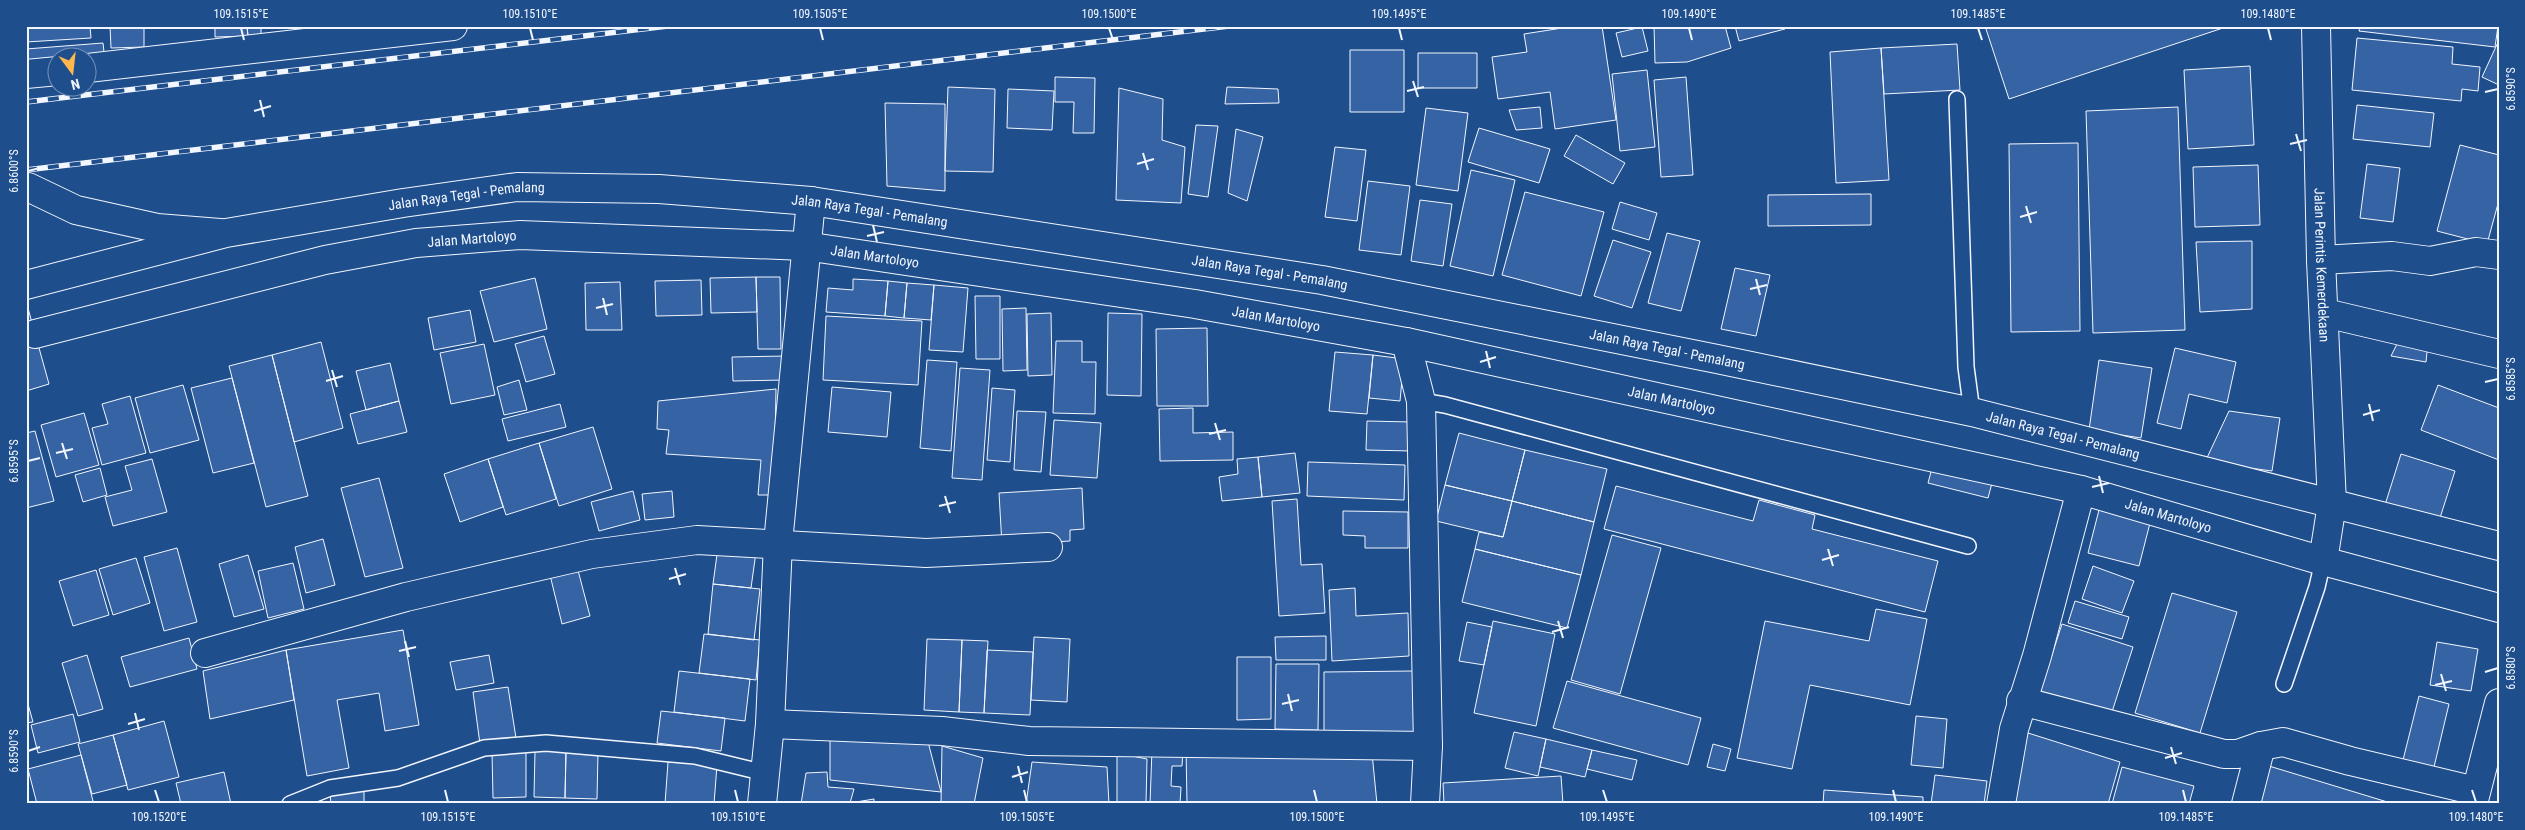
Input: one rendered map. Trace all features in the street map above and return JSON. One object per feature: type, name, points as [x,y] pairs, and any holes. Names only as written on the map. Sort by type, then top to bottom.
[{"type":"main road","points":[[98,67],[453,26]]},
{"type":"main road","name":"Jalan Perintis Kemerdekaan","points":[[2316,26],[2321,260],[2325,312],[2332,504],[2323,561]]},
{"type":"main road","points":[[26,74],[48,72]]},
{"type":"main road","points":[[28,187],[76,210],[157,228],[226,233]]},
{"type":"main road","name":"Jalan Raya Tegal - Pemalang","points":[[26,285],[226,233],[517,187],[659,189],[811,201],[1322,280],[1972,412],[2499,546]]},
{"type":"main road","points":[[762,804],[770,724],[778,543],[805,246],[811,201]]},
{"type":"main road","points":[[318,217],[326,260]]},
{"type":"main road","name":"Jalan Martoloyo","points":[[35,334],[326,260],[416,243],[520,235],[805,246],[1195,304],[1406,342],[2081,490],[2323,561],[2499,608]]},
{"type":"main road","points":[[2321,260],[2392,256],[2430,261],[2476,252],[2499,255]]},
{"type":"main road","points":[[2325,312],[2499,354]]},
{"type":"main road","points":[[1406,342],[1421,400],[1428,746],[1425,804]]},
{"type":"main road","points":[[2001,804],[2014,729],[2037,656],[2081,490]]},
{"type":"main road","points":[[206,653],[406,597],[592,554],[696,540],[778,543],[926,553],[1048,547]]},
{"type":"main road","points":[[2022,701],[2224,754],[2238,754],[2261,746],[2283,742],[2474,798],[2499,703]]},
{"type":"main road","points":[[770,724],[942,731],[1029,741],[1428,746]]},
{"type":"main road","points":[[2246,804],[2261,746]]},
{"type":"lane","points":[[1957,99],[1966,367],[1972,412]]},
{"type":"lane","points":[[1421,400],[1968,546]]},
{"type":"lane","points":[[2284,684],[2317,587],[2323,561]]},
{"type":"lane","points":[[290,804],[330,788],[398,778],[484,748],[546,743],[695,756],[765,773]]},
{"type":"building","points":[[26,26],[90,26],[91,38],[26,42]]},
{"type":"building","points":[[110,26],[144,26],[144,47],[111,48]]},
{"type":"building","points":[[215,26],[247,26],[248,36],[215,37]]},
{"type":"building","points":[[247,26],[261,26],[261,35],[248,36]]},
{"type":"building","points":[[1575,26],[1602,26],[1616,120],[1555,129],[1550,92],[1498,99],[1492,57],[1527,52],[1524,34]]},
{"type":"building","points":[[1654,26],[1725,26],[1731,48],[1687,62],[1655,63]]},
{"type":"building","points":[[1735,26],[1785,26],[1785,29],[1739,41]]},
{"type":"building","points":[[1985,26],[2229,26],[2009,99]]},
{"type":"building","points":[[2360,26],[2498,26],[2495,47],[2359,31]]},
{"type":"building","points":[[1642,27],[1648,51],[1622,57],[1616,33]]},
{"type":"building","points":[[2357,38],[2453,47],[2452,64],[2480,67],[2478,91],[2462,89],[2461,101],[2352,90]]},
{"type":"building","points":[[2499,40],[2499,85],[2482,77]]},
{"type":"building","points":[[103,43],[105,61],[98,60],[98,48],[48,48],[48,60],[26,66],[26,49]]},
{"type":"building","points":[[1957,44],[1960,90],[1884,94],[1881,48]]},
{"type":"building","points":[[1881,48],[1889,180],[1836,183],[1830,52]]},
{"type":"building","points":[[1350,50],[1404,50],[1404,112],[1350,112]]},
{"type":"building","points":[[1418,53],[1477,53],[1477,88],[1418,88]]},
{"type":"building","points":[[2250,66],[2254,145],[2188,149],[2184,70]]},
{"type":"building","points":[[1647,70],[1655,147],[1620,151],[1612,74]]},
{"type":"building","points":[[1055,77],[1095,78],[1094,133],[1073,133],[1074,102],[1055,102]]},
{"type":"building","points":[[1686,77],[1693,175],[1661,177],[1654,80]]},
{"type":"building","points":[[948,87],[995,89],[993,172],[945,171]]},
{"type":"building","points":[[1227,87],[1278,89],[1279,103],[1225,104]]},
{"type":"building","points":[[1119,88],[1163,99],[1162,140],[1185,147],[1181,203],[1116,200]]},
{"type":"building","points":[[1008,89],[1054,91],[1052,130],[1007,128]]},
{"type":"building","points":[[885,103],[945,104],[945,191],[887,186]]},
{"type":"building","points":[[2357,105],[2434,113],[2430,147],[2353,139]]},
{"type":"building","points":[[1540,107],[1542,128],[1516,130],[1509,110]]},
{"type":"building","points":[[2178,107],[2185,330],[2093,333],[2086,111]]},
{"type":"building","points":[[1426,108],[1468,113],[1458,191],[1416,185]]},
{"type":"building","points":[[1196,125],[1218,126],[1208,197],[1188,194]]},
{"type":"building","points":[[1479,128],[1550,149],[1539,183],[1468,162]]},
{"type":"building","points":[[1236,129],[1263,137],[1247,201],[1228,193]]},
{"type":"building","points":[[1576,135],[1625,163],[1613,184],[1564,156]]},
{"type":"building","points":[[2078,143],[2080,331],[2011,332],[2009,144]]},
{"type":"building","points":[[2460,145],[2499,155],[2499,200],[2487,244],[2437,231]]},
{"type":"building","points":[[1335,147],[1366,150],[1357,221],[1325,217]]},
{"type":"building","points":[[2367,164],[2400,168],[2393,222],[2360,218]]},
{"type":"building","points":[[2258,165],[2260,225],[2195,227],[2193,167]]},
{"type":"building","points":[[1471,170],[1515,180],[1493,276],[1450,266]]},
{"type":"building","points":[[1368,181],[1410,186],[1401,255],[1359,250]]},
{"type":"building","points":[[1525,192],[1604,212],[1581,296],[1502,275]]},
{"type":"building","points":[[1871,194],[1871,225],[1768,226],[1768,195]]},
{"type":"building","points":[[1420,200],[1452,204],[1443,266],[1411,261]]},
{"type":"building","points":[[1620,202],[1657,213],[1649,240],[1612,229]]},
{"type":"building","points":[[1667,233],[1700,241],[1681,311],[1648,303]]},
{"type":"building","points":[[1613,240],[1651,252],[1632,308],[1594,296]]},
{"type":"building","points":[[2252,241],[2252,309],[2200,312],[2196,242]]},
{"type":"building","points":[[1735,268],[1770,275],[1756,336],[1721,329]]},
{"type":"building","points":[[756,277],[780,277],[781,349],[758,349]]},
{"type":"building","points":[[756,277],[757,312],[711,313],[710,278]]},
{"type":"building","points":[[535,278],[547,329],[494,342],[480,291]]},
{"type":"building","points":[[853,279],[888,281],[885,316],[826,312],[828,288],[853,290]]},
{"type":"building","points":[[701,280],[702,315],[656,316],[655,281]]},
{"type":"building","points":[[888,281],[907,283],[904,318],[885,316]]},
{"type":"building","points":[[620,282],[622,330],[586,330],[585,283]]},
{"type":"building","points":[[907,283],[934,285],[931,320],[904,318]]},
{"type":"building","points":[[934,285],[968,288],[963,352],[929,350]]},
{"type":"building","points":[[975,296],[1000,296],[1000,359],[976,359]]},
{"type":"building","points":[[26,301],[49,384],[26,391]]},
{"type":"building","points":[[1026,308],[1027,370],[1003,371],[1002,309]]},
{"type":"building","points":[[470,310],[476,342],[434,350],[428,318]]},
{"type":"building","points":[[1051,313],[1052,375],[1028,376],[1027,314]]},
{"type":"building","points":[[1108,313],[1142,314],[1141,396],[1107,395]]},
{"type":"building","points":[[826,316],[922,321],[918,385],[823,380]]},
{"type":"building","points":[[1207,328],[1208,406],[1157,406],[1156,329]]},
{"type":"building","points":[[2402,334],[2428,342],[2426,362],[2391,356]]},
{"type":"building","points":[[544,336],[555,374],[526,382],[515,344]]},
{"type":"building","points":[[1056,341],[1082,341],[1082,362],[1096,362],[1095,414],[1053,413]]},
{"type":"building","points":[[321,342],[343,428],[294,442],[272,355]]},
{"type":"building","points":[[484,344],[495,395],[451,404],[440,353]]},
{"type":"building","points":[[2175,348],[2236,362],[2227,403],[2189,394],[2181,429],[2157,423]]},
{"type":"building","points":[[1335,352],[1373,355],[1367,414],[1329,411]]},
{"type":"building","points":[[272,355],[308,496],[266,507],[229,366]]},
{"type":"building","points":[[1373,355],[1404,359],[1400,401],[1369,398]]},
{"type":"building","points":[[786,356],[787,380],[733,381],[732,357]]},
{"type":"building","points":[[927,360],[957,362],[951,451],[920,448]]},
{"type":"building","points":[[2099,360],[2152,368],[2141,438],[2089,430]]},
{"type":"building","points":[[390,363],[399,401],[366,410],[356,371]]},
{"type":"building","points":[[960,368],[990,370],[982,480],[952,478]]},
{"type":"building","points":[[232,378],[254,463],[213,473],[191,388]]},
{"type":"building","points":[[519,380],[527,410],[504,415],[497,387]]},
{"type":"building","points":[[183,385],[199,440],[150,453],[135,398]]},
{"type":"building","points":[[2438,385],[2499,408],[2499,460],[2421,430]]},
{"type":"building","points":[[832,387],[891,392],[887,437],[828,432]]},
{"type":"building","points":[[992,388],[1015,390],[1010,462],[987,460]]},
{"type":"building","points":[[776,389],[774,495],[758,495],[761,460],[666,454],[669,430],[657,429],[658,401]]},
{"type":"building","points":[[130,396],[146,453],[102,465],[92,428],[108,424],[102,404]]},
{"type":"building","points":[[399,401],[407,432],[358,444],[350,414]]},
{"type":"building","points":[[560,404],[566,427],[508,441],[502,419]]},
{"type":"building","points":[[1193,408],[1193,433],[1233,432],[1233,460],[1160,461],[1159,409]]},
{"type":"building","points":[[1017,411],[1046,412],[1041,472],[1014,470]]},
{"type":"building","points":[[2229,411],[2280,418],[2272,471],[2205,462]]},
{"type":"building","points":[[84,413],[99,465],[56,477],[41,425]]},
{"type":"building","points":[[1054,420],[1101,423],[1097,478],[1050,475]]},
{"type":"building","points":[[1367,421],[1413,422],[1412,451],[1366,450]]},
{"type":"building","points":[[593,427],[612,489],[559,506],[539,443]]},
{"type":"building","points":[[35,431],[54,501],[26,508],[26,433]]},
{"type":"building","points":[[1459,433],[1525,450],[1512,501],[1445,485]]},
{"type":"building","points":[[539,443],[556,499],[506,515],[488,459]]},
{"type":"building","points":[[1525,450],[1607,469],[1594,522],[1512,501]]},
{"type":"building","points":[[1295,453],[1300,493],[1262,497],[1258,457]]},
{"type":"building","points":[[2401,454],[2455,471],[2439,521],[2385,505]]},
{"type":"building","points":[[1258,457],[1262,497],[1222,501],[1219,477],[1238,474],[1237,459]]},
{"type":"building","points":[[152,459],[167,512],[113,526],[105,497],[132,490],[125,466]]},
{"type":"building","points":[[488,459],[503,507],[460,522],[444,474]]},
{"type":"building","points":[[1308,462],[1405,465],[1404,500],[1307,496]]},
{"type":"building","points":[[100,468],[107,495],[83,502],[75,475]]},
{"type":"building","points":[[1932,468],[1992,483],[1988,498],[1928,483]]},
{"type":"building","points":[[379,478],[403,568],[365,577],[341,488]]},
{"type":"building","points":[[1445,485],[1512,501],[1503,537],[1436,521]]},
{"type":"building","points":[[1616,486],[1753,521],[1759,500],[1815,515],[1812,529],[1938,561],[1925,612],[1604,529]]},
{"type":"building","points":[[1082,488],[1084,529],[1070,530],[1070,541],[1002,545],[999,493]]},
{"type":"building","points":[[633,491],[640,520],[599,531],[591,502]]},
{"type":"building","points":[[672,491],[674,517],[645,520],[642,494]]},
{"type":"building","points":[[1297,499],[1301,565],[1322,564],[1325,613],[1279,616],[1272,501]]},
{"type":"building","points":[[1512,501],[1594,522],[1581,575],[1475,549],[1479,532],[1503,537]]},
{"type":"building","points":[[2099,510],[2150,523],[2139,566],[2088,553]]},
{"type":"building","points":[[1343,511],[1408,512],[1408,548],[1365,548],[1365,536],[1343,535]]},
{"type":"building","points":[[1612,535],[1661,548],[1620,694],[1571,680]]},
{"type":"building","points":[[323,539],[335,585],[306,593],[295,547]]},
{"type":"building","points":[[718,547],[756,552],[751,588],[713,584]]},
{"type":"building","points":[[177,548],[197,622],[164,631],[144,557]]},
{"type":"building","points":[[1475,549],[1581,575],[1567,628],[1462,602]]},
{"type":"building","points":[[248,555],[264,609],[234,617],[219,564]]},
{"type":"building","points":[[136,558],[150,603],[113,615],[99,569]]},
{"type":"building","points":[[575,559],[590,616],[562,624],[548,567]]},
{"type":"building","points":[[293,563],[304,609],[268,618],[258,571]]},
{"type":"building","points":[[2093,566],[2134,581],[2122,613],[2082,599]]},
{"type":"building","points":[[96,570],[109,615],[73,626],[59,581]]},
{"type":"building","points":[[713,584],[760,589],[754,640],[708,634]]},
{"type":"building","points":[[1355,588],[1356,616],[1408,613],[1409,656],[1332,661],[1329,590]]},
{"type":"building","points":[[2172,593],[2237,612],[2200,733],[2135,713]]},
{"type":"building","points":[[2075,601],[2129,617],[2122,639],[2068,623]]},
{"type":"building","points":[[1876,609],[1927,619],[1910,705],[1810,685],[1792,769],[1737,758],[1765,621],[1869,641]]},
{"type":"building","points":[[1493,621],[1555,634],[1536,726],[1474,713]]},
{"type":"building","points":[[1467,622],[1492,627],[1484,665],[1459,661]]},
{"type":"building","points":[[2062,624],[2133,647],[2109,721],[2038,698]]},
{"type":"building","points":[[403,630],[419,725],[385,731],[379,693],[337,700],[349,768],[307,776],[286,650]]},
{"type":"building","points":[[704,634],[760,640],[756,680],[699,673]]},
{"type":"building","points":[[1326,636],[1326,660],[1276,660],[1275,637]]},
{"type":"building","points":[[1034,637],[1070,639],[1067,702],[1031,700]]},
{"type":"building","points":[[189,638],[197,669],[130,687],[121,657]]},
{"type":"building","points":[[927,639],[962,640],[959,712],[924,710]]},
{"type":"building","points":[[962,640],[988,641],[984,713],[959,712]]},
{"type":"building","points":[[2437,642],[2478,649],[2471,691],[2430,685]]},
{"type":"building","points":[[286,650],[294,700],[210,719],[203,671]]},
{"type":"building","points":[[987,650],[1033,652],[1030,715],[984,713]]},
{"type":"building","points":[[87,655],[103,709],[78,716],[62,663]]},
{"type":"building","points":[[489,655],[494,683],[456,690],[450,662]]},
{"type":"building","points":[[1237,657],[1271,657],[1271,719],[1237,720]]},
{"type":"building","points":[[1276,664],[1319,664],[1318,730],[1275,729]]},
{"type":"building","points":[[679,671],[750,679],[745,721],[674,712]]},
{"type":"building","points":[[1414,671],[1414,737],[1324,737],[1324,672]]},
{"type":"building","points":[[1567,681],[1701,718],[1688,765],[1553,728]]},
{"type":"building","points":[[508,687],[516,738],[480,744],[473,692]]},
{"type":"building","points":[[2419,696],[2449,704],[2434,767],[2403,760]]},
{"type":"building","points":[[26,697],[33,722],[26,723]]},
{"type":"building","points":[[661,711],[725,718],[721,751],[657,743]]},
{"type":"building","points":[[73,714],[80,742],[38,753],[31,725]]},
{"type":"building","points":[[1916,716],[1947,719],[1943,768],[1911,765]]},
{"type":"building","points":[[164,721],[179,777],[128,790],[113,735]]},
{"type":"building","points":[[830,731],[926,734],[941,792],[830,780]]},
{"type":"building","points":[[1514,732],[1546,739],[1538,776],[1505,768]]},
{"type":"building","points":[[2028,733],[2120,762],[2108,804],[2009,804]]},
{"type":"building","points":[[113,735],[127,785],[92,794],[78,744]]},
{"type":"building","points":[[1546,739],[1592,750],[1585,777],[1540,767]]},
{"type":"building","points":[[1713,744],[1731,749],[1725,771],[1707,767]]},
{"type":"building","points":[[942,746],[983,758],[974,804],[941,804]]},
{"type":"building","points":[[1186,747],[1372,753],[1377,804],[1187,804]]},
{"type":"building","points":[[1152,749],[1183,750],[1182,766],[1172,766],[1171,786],[1181,787],[1180,804],[1150,804]]},
{"type":"building","points":[[1592,750],[1637,760],[1632,780],[1587,769]]},
{"type":"building","points":[[535,751],[566,751],[565,798],[534,797]]},
{"type":"building","points":[[566,751],[598,753],[597,799],[565,798]]},
{"type":"building","points":[[526,752],[526,797],[493,798],[492,753]]},
{"type":"building","points":[[1117,753],[1147,759],[1146,804],[1117,804]]},
{"type":"building","points":[[81,755],[93,801],[85,804],[37,804],[28,769]]},
{"type":"building","points":[[668,762],[717,765],[714,804],[665,804]]},
{"type":"building","points":[[1032,762],[1107,767],[1109,804],[1026,804]]},
{"type":"building","points":[[2269,766],[2394,804],[2258,804]]},
{"type":"building","points":[[2122,767],[2194,786],[2189,804],[2112,804]]},
{"type":"building","points":[[224,772],[231,804],[181,804],[176,783]]},
{"type":"building","points":[[827,772],[828,787],[854,789],[850,803],[874,799],[874,804],[801,804],[806,773]]},
{"type":"building","points":[[1935,775],[1987,781],[1984,804],[1931,804]]},
{"type":"building","points":[[1561,776],[1563,804],[1444,804],[1443,783]]},
{"type":"building","points":[[1824,790],[1923,797],[1923,804],[1823,804]]},
{"type":"building","points":[[364,791],[364,804],[331,804],[330,793]]},
{"type":"railway","points":[[26,102],[668,26]]},
{"type":"railway","points":[[26,170],[1229,26]]}]
